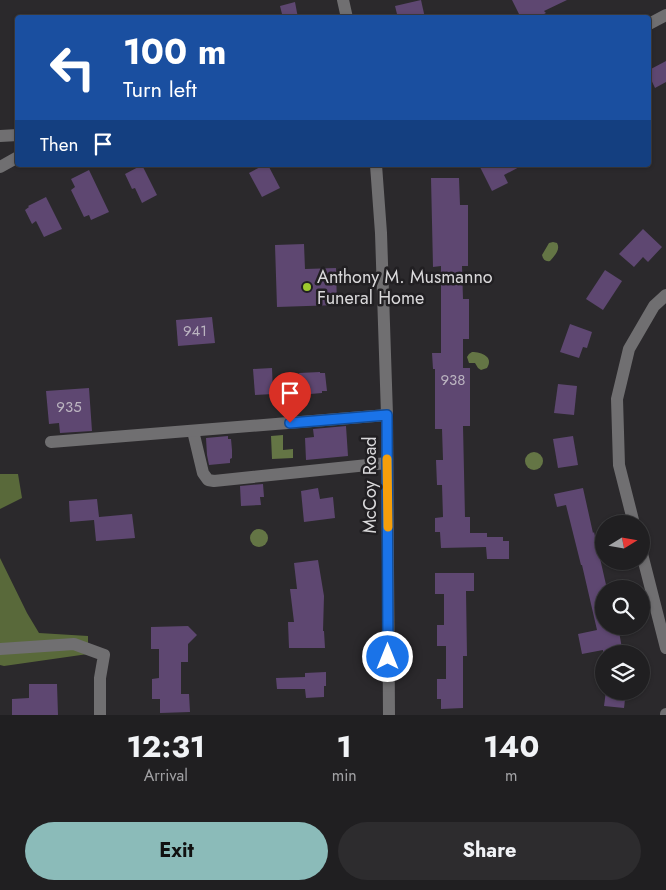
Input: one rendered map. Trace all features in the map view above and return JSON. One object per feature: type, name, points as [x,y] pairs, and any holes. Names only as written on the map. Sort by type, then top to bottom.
[{"type":"street","points":[[343,0],[346,15]]},
{"type":"street","points":[[651,23],[666,15]]},
{"type":"street","points":[[0,136],[15,135]]},
{"type":"street","points":[[0,167],[15,159]]},
{"type":"street","name":"McCoy Road","points":[[376,167],[382,233],[387,415],[389,715]]},
{"type":"street","points":[[632,515],[619,464],[617,399],[629,349],[654,306],[666,295]]},
{"type":"street","points":[[50,442],[387,415]]},
{"type":"street","points":[[193,431],[204,473],[208,480],[387,463]]},
{"type":"street","points":[[646,570],[666,648]]},
{"type":"street","points":[[0,649],[74,644],[104,655],[100,678],[100,715]]},
{"type":"shaded area","points":[[549,243],[557,243],[558,250],[550,261],[546,261],[542,255]]},
{"type":"shaded area","points":[[472,352],[483,354],[488,358],[489,364],[487,368],[481,370],[475,363],[469,363],[467,357]]},
{"type":"shaded area","points":[[283,435],[283,450],[293,449],[293,458],[272,459],[271,436]]},
{"type":"shaded area","points":[[534,452],[540,455],[543,461],[540,467],[534,470],[528,467],[525,461],[528,455]]},
{"type":"shaded area","points":[[0,474],[18,474],[22,498],[0,509]]},
{"type":"shaded area","points":[[259,529],[265,532],[268,538],[265,544],[259,547],[253,544],[250,538],[253,532]]},
{"type":"shaded area","points":[[0,558],[39,633],[88,636],[88,654],[0,665]]},
{"type":"building","points":[[421,0],[424,15],[397,15],[395,6]]},
{"type":"building","points":[[512,0],[567,0],[544,11],[546,13],[542,15],[520,15]]},
{"type":"building","points":[[295,2],[297,15],[282,15],[280,6]]},
{"type":"building","points":[[666,61],[666,82],[655,88],[651,79],[651,69]]},
{"type":"building","points":[[138,167],[143,167],[157,195],[142,203],[135,188],[132,189],[125,174]]},
{"type":"building","points":[[260,167],[269,167],[280,188],[262,197],[249,173]]},
{"type":"building","points":[[480,167],[519,167],[504,175],[508,183],[492,191]]},
{"type":"building","points":[[89,170],[109,212],[91,220],[89,215],[84,217],[71,190],[75,187],[71,179]]},
{"type":"building","points":[[431,178],[459,178],[460,205],[468,205],[468,266],[462,266],[463,299],[469,299],[469,339],[463,339],[463,368],[470,368],[470,426],[463,426],[465,517],[470,517],[470,533],[487,533],[487,537],[503,537],[503,541],[509,541],[509,559],[487,559],[486,547],[441,548],[440,532],[435,532],[435,518],[443,517],[442,485],[437,485],[436,460],[443,460],[442,429],[435,429],[435,369],[433,369],[432,353],[441,353],[441,266],[433,267]]},
{"type":"building","points":[[46,197],[62,229],[44,237],[36,221],[32,224],[25,210],[28,206]]},
{"type":"building","points":[[643,229],[662,247],[648,262],[643,257],[634,267],[619,254]]},
{"type":"building","name":"Anthony M. Musmanno Funeral Home","points":[[304,244],[305,269],[336,268],[337,305],[277,307],[275,245]]},
{"type":"building","points":[[605,270],[622,281],[603,310],[586,299]]},
{"type":"building","points":[[212,317],[215,343],[178,346],[176,320]]},
{"type":"building","points":[[570,324],[592,332],[587,348],[583,347],[579,358],[560,352]]},
{"type":"building","points":[[272,368],[273,394],[255,395],[253,369]]},
{"type":"building","points":[[299,373],[325,373],[327,391],[298,395],[297,377],[300,377]]},
{"type":"building","points":[[558,384],[577,386],[574,415],[554,413]]},
{"type":"building","points":[[89,388],[92,431],[60,433],[59,423],[49,424],[46,391]]},
{"type":"building","points":[[346,426],[348,456],[306,460],[305,438],[314,437],[313,429]]},
{"type":"building","points":[[228,436],[228,439],[231,439],[232,450],[230,463],[209,465],[206,438]]},
{"type":"building","points":[[573,436],[578,465],[558,468],[553,439]]},
{"type":"building","points":[[263,484],[264,497],[260,497],[261,505],[241,506],[240,486]]},
{"type":"building","points":[[318,488],[320,499],[333,497],[335,518],[304,522],[301,491]]},
{"type":"building","points":[[583,488],[595,536],[595,570],[603,570],[605,580],[595,580],[595,621],[566,505],[557,507],[554,494]]},
{"type":"building","points":[[97,499],[99,517],[132,514],[135,538],[96,541],[94,520],[70,522],[69,501]]},
{"type":"building","points":[[318,560],[324,596],[323,631],[325,648],[289,648],[288,622],[294,622],[290,589],[297,589],[294,563]]},
{"type":"building","points":[[435,573],[474,573],[474,591],[466,591],[467,656],[463,656],[463,708],[441,709],[441,699],[437,699],[437,679],[446,679],[446,646],[437,646],[437,625],[444,625],[444,594],[435,594]]},
{"type":"building","points":[[188,626],[197,635],[188,644],[188,662],[181,662],[181,694],[189,694],[190,712],[160,713],[160,699],[152,699],[152,679],[159,678],[159,649],[151,649],[151,627]]},
{"type":"building","points":[[595,630],[595,635],[620,635],[621,645],[595,645],[595,652],[582,654],[578,634]]},
{"type":"building","points":[[326,672],[324,697],[306,698],[305,689],[277,689],[276,678],[305,677],[305,673]]},
{"type":"building","points":[[29,684],[57,684],[58,715],[12,715],[12,699],[29,698]]},
{"type":"building","points":[[605,700],[625,700],[624,708],[604,706]]},
{"type":"slow traffic","points":[[387,459],[388,527]]},
{"type":"place","name":"Anthony M. Musmanno Funeral Home","points":[[307,287]]},
{"type":"route","points":[[290,423],[387,415],[388,657]]}]
